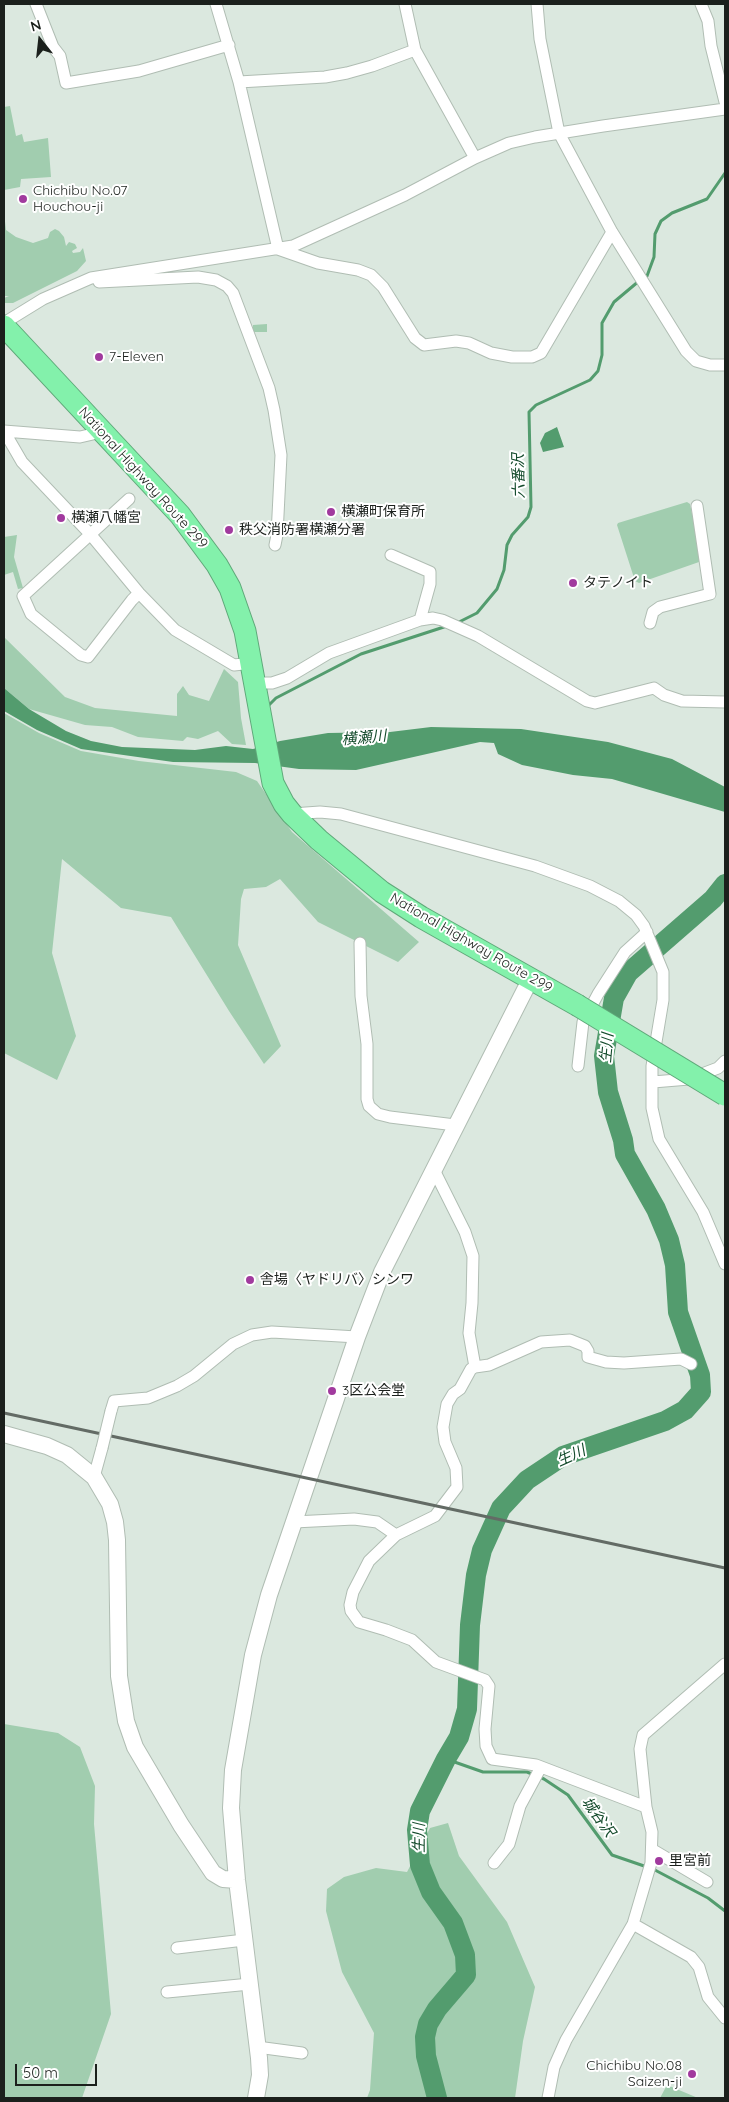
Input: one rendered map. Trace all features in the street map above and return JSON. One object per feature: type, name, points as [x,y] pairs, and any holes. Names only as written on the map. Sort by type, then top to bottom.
[{"type":"highway","name":"National Highway Route 299","points":[[4,324],[180,515],[210,553],[230,588],[239,612],[252,663],[269,767],[278,793],[292,814],[319,840],[382,892],[421,917],[577,1005],[725,1096]]},
{"type":"street","points":[[36,4],[53,46],[60,56],[66,83],[139,71],[229,45]]},
{"type":"street","points":[[216,4],[239,82],[278,250]]},
{"type":"street","points":[[405,4],[415,50],[475,158]]},
{"type":"street","points":[[537,4],[540,39],[559,133],[612,232],[691,356],[696,361],[710,365],[725,365]]},
{"type":"street","points":[[701,4],[710,29],[711,46],[725,102]]},
{"type":"street","points":[[239,82],[325,77],[372,66],[415,50]]},
{"type":"street","points":[[4,324],[31,305],[91,278],[278,250],[293,246],[405,195],[475,158],[509,143],[559,133],[725,109]]},
{"type":"street","points":[[278,250],[318,263],[358,270],[371,275],[383,286],[415,338],[424,345],[456,341],[469,343],[491,353],[512,357],[532,357],[541,353],[612,232]]},
{"type":"street","points":[[91,278],[98,282],[198,277],[216,280],[233,293],[269,388],[274,410],[281,455],[277,535],[274,545]]},
{"type":"street","points":[[4,431],[80,437],[93,434],[100,429]]},
{"type":"street","points":[[4,431],[22,462],[91,535],[139,593],[183,636],[234,664],[252,663]]},
{"type":"street","points":[[129,499],[23,596],[24,602],[31,614],[81,655],[88,657],[139,593]]},
{"type":"street","points":[[650,623],[653,612],[660,607],[710,594],[698,506]]},
{"type":"street","points":[[391,555],[430,572],[431,579],[420,620]]},
{"type":"street","points":[[257,690],[287,678],[329,653],[420,620],[433,618],[465,630],[587,701],[595,703],[654,688],[664,695],[682,701],[725,702]]},
{"type":"street","points":[[292,814],[320,812],[341,814],[543,869],[585,884],[619,901],[636,916],[649,937],[663,972],[662,1000],[652,1066],[652,1108],[658,1139],[702,1212],[725,1264]]},
{"type":"street","points":[[578,1066],[583,1022],[598,994],[625,952],[649,937]]},
{"type":"street","points":[[360,943],[361,996],[367,1044],[367,1099],[369,1106],[378,1114],[456,1125]]},
{"type":"street","points":[[256,2098],[260,2075],[231,1822],[233,1770],[253,1655],[269,1595],[357,1337],[390,1254],[531,978]]},
{"type":"street","points":[[653,1082],[689,1078],[718,1068],[725,1061]]},
{"type":"street","points":[[434,1170],[465,1232],[473,1256],[469,1333],[475,1367]]},
{"type":"street","points":[[94,1477],[114,1401],[148,1398],[177,1386],[194,1376],[233,1344],[252,1335],[272,1332],[357,1337]]},
{"type":"street","points":[[646,1807],[540,1768],[492,1759],[489,1754],[484,1729],[488,1686],[485,1680],[479,1676],[436,1662],[412,1640],[359,1622],[351,1611],[350,1605],[352,1592],[369,1561],[396,1535],[435,1516],[457,1487],[456,1468],[445,1442],[444,1418],[453,1394],[460,1389],[471,1369],[489,1365],[541,1342],[570,1340],[585,1346],[588,1351],[588,1357],[606,1362],[624,1363],[681,1359],[691,1364]]},
{"type":"street","points":[[4,1434],[47,1446],[67,1455],[94,1477],[110,1504],[116,1531],[119,1676],[126,1721],[135,1747],[181,1825],[213,1873],[223,1879],[237,1880]]},
{"type":"street","points":[[294,1522],[354,1518],[377,1522],[396,1535]]},
{"type":"street","points":[[548,2098],[554,2067],[566,2040],[633,1924],[651,1862],[653,1850],[652,1832],[646,1807],[640,1749],[643,1735],[725,1664]]},
{"type":"street","points":[[494,1863],[509,1844],[525,1796],[540,1768]]},
{"type":"street","points":[[653,1850],[707,1882]]},
{"type":"street","points":[[633,1924],[691,1957],[699,1967],[708,1997],[725,2018]]},
{"type":"street","points":[[177,1948],[244,1940]]},
{"type":"street","points":[[167,1992],[250,1984]]},
{"type":"street","points":[[257,2047],[302,2053]]},
{"type":"shaded area","points":[[10,106],[16,136],[22,134],[24,142],[48,138],[51,177],[21,179],[20,187],[4,190],[4,107]]},
{"type":"shaded area","points":[[4,213],[6,230],[16,237],[33,243],[48,238],[50,232],[55,229],[64,237],[66,246],[69,242],[75,244],[77,248],[72,251],[73,253],[80,252],[83,248],[86,261],[77,271],[13,303],[4,303],[4,298],[9,296],[4,296]]},
{"type":"shaded area","points":[[267,324],[267,332],[253,332],[253,325]]},
{"type":"shaded area","points":[[687,502],[690,504],[701,558],[699,562],[639,583],[635,581],[617,525],[618,523]]},
{"type":"shaded area","points":[[17,535],[14,557],[23,588],[18,589],[13,572],[4,575],[4,537]]},
{"type":"shaded area","points":[[4,637],[65,697],[95,708],[177,716],[177,694],[183,686],[189,695],[209,701],[224,669],[238,682],[241,718],[246,745],[232,744],[218,731],[198,739],[187,737],[183,741],[138,737],[112,727],[85,725],[29,709],[4,688]]},
{"type":"shaded area","points":[[4,713],[39,733],[81,751],[139,761],[236,772],[257,781],[292,832],[419,942],[398,962],[318,922],[280,879],[266,887],[244,889],[241,899],[238,945],[281,1046],[264,1064],[171,917],[121,908],[62,859],[52,953],[76,1036],[57,1080],[4,1053]]},
{"type":"shaded area","points":[[4,1724],[58,1733],[80,1747],[95,1786],[94,1824],[111,2014],[82,2098],[4,2098]]},
{"type":"shaded area","points":[[448,1823],[459,1856],[507,1922],[535,1987],[523,2041],[515,2098],[367,2098],[370,2090],[374,2033],[342,1972],[326,1911],[327,1889],[344,1877],[376,1868],[407,1872],[430,1828]]},
{"type":"shaded area","points":[[667,2085],[698,2098],[660,2098]]},
{"type":"water","points":[[557,427],[564,447],[543,452],[540,443],[545,433]]},
{"type":"water","name":"横瀬川","points":[[4,688],[29,709],[66,731],[91,741],[122,747],[195,750],[226,746],[253,749],[280,741],[328,733],[390,732],[431,727],[521,729],[608,742],[672,759],[725,787],[725,812],[612,779],[573,775],[522,765],[498,754],[494,743],[480,742],[356,770],[299,769],[255,763],[173,762],[81,749],[37,730],[4,711]]},
{"type":"waterway","name":"六番沢","points":[[644,278],[647,276],[654,257],[655,234],[661,221],[672,213],[707,199],[725,173]]},
{"type":"waterway","name":"六番沢","points":[[457,623],[477,613],[497,589],[504,570],[507,545],[512,535],[528,517],[531,507],[529,412],[536,405],[590,380],[598,371],[602,355],[602,323],[614,302],[639,281]]},
{"type":"waterway","name":"六番沢","points":[[267,707],[276,698],[361,654],[447,626]]},
{"type":"waterway","name":"生川","points":[[437,2098],[426,2056],[425,2037],[428,2024],[437,2009],[466,1975],[465,1955],[453,1923],[431,1892],[420,1865],[417,1830],[420,1811],[459,1737],[467,1709],[470,1625],[476,1575],[482,1550],[501,1508],[527,1480],[563,1456],[665,1421],[685,1410],[701,1392],[700,1375],[678,1312],[675,1265],[669,1240],[656,1209],[625,1154],[623,1140],[608,1092],[604,1056],[614,998],[628,973],[713,899],[725,884]]},
{"type":"waterway","name":"城谷沢","points":[[446,1759],[483,1772],[527,1772],[544,1779],[568,1795],[612,1855],[647,1867]]},
{"type":"waterway","name":"城谷沢","points":[[653,1869],[708,1898],[725,1911]]},
{"type":"railway","points":[[4,1413],[725,1568]]},
{"type":"place","name":"Chichibu No.07 Houchou-ji","points":[[23,199]]},
{"type":"place","name":"7-Eleven","points":[[99,357]]},
{"type":"place","name":"横瀬町保育所","points":[[331,512]]},
{"type":"place","name":"横瀬八幡宮","points":[[61,518]]},
{"type":"place","name":"秩父消防署横瀬分署","points":[[229,530]]},
{"type":"place","name":"タテノイト","points":[[573,583]]},
{"type":"place","name":"舎場〈ヤドリバ〉シンワ","points":[[250,1280]]},
{"type":"place","name":"3区公会堂","points":[[332,1391]]},
{"type":"place","name":"里宮前","points":[[659,1861]]},
{"type":"place","name":"Chichibu No.08 Saizen-ji","points":[[692,2074]]}]
